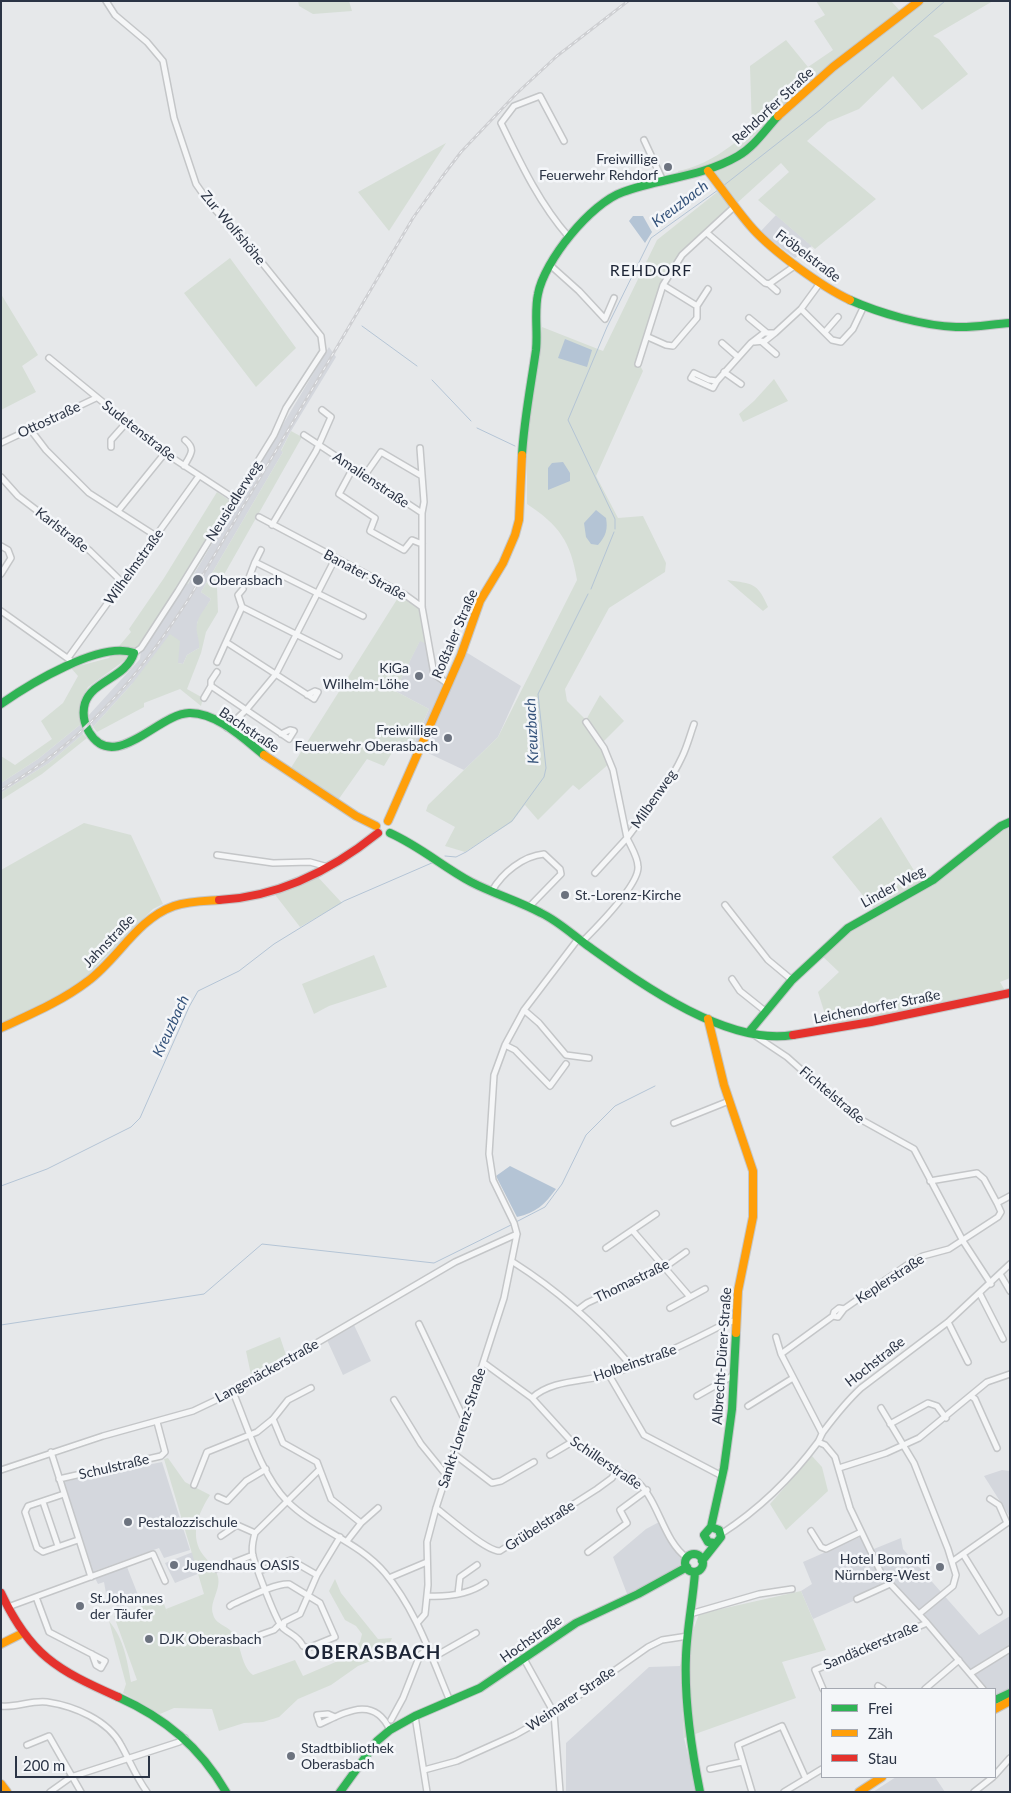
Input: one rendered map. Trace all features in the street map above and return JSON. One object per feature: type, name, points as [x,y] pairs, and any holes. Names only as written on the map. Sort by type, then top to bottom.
[{"type":"street","name":"Zur Wolfshöhe","points":[[106,1],[115,15],[147,42],[164,61],[174,118],[196,184],[210,204],[272,275],[320,336],[324,344]]},
{"type":"street","name":"Rehdorfer Straße","points":[[529,393],[536,348],[538,293],[550,265],[568,236],[593,211],[621,192],[708,171],[745,151],[777,117],[833,67],[918,1]]},
{"type":"street","points":[[564,141],[540,96],[514,106],[501,123],[513,149],[550,215],[568,236]]},
{"type":"street","points":[[644,140],[663,182]]},
{"type":"street","name":"Fröbelstraße","points":[[708,171],[721,186],[734,207],[754,230],[820,283],[864,306],[947,326],[1010,323]]},
{"type":"street","points":[[638,364],[663,285],[682,255],[734,207]]},
{"type":"street","points":[[707,233],[736,260],[777,291]]},
{"type":"street","points":[[550,265],[579,291],[604,319],[614,298]]},
{"type":"street","points":[[769,284],[796,265]]},
{"type":"street","points":[[751,343],[765,341],[775,333],[801,310],[820,283]]},
{"type":"street","points":[[663,285],[697,306]]},
{"type":"street","points":[[648,337],[666,346],[673,346],[697,318],[697,306],[708,289]]},
{"type":"street","points":[[801,310],[832,340],[841,342],[853,329],[864,306]]},
{"type":"street","points":[[825,332],[838,317]]},
{"type":"street","points":[[749,318],[767,333]]},
{"type":"street","points":[[717,381],[709,380],[694,373],[691,376],[693,380],[713,388],[724,372],[751,343],[764,333],[775,333]]},
{"type":"street","points":[[761,341],[776,354]]},
{"type":"street","points":[[722,343],[738,357]]},
{"type":"street","name":"Neusiedlerweg","points":[[134,653],[148,638],[235,499],[274,435],[286,408],[323,351],[324,344]]},
{"type":"street","name":"Sudetenstraße","points":[[49,358],[165,453],[235,499]]},
{"type":"street","points":[[724,372],[741,384]]},
{"type":"street","name":"Roßtaler Straße","points":[[388,821],[461,655],[480,601],[503,563],[519,520],[523,436],[529,393]]},
{"type":"street","name":"Ottostraße","points":[[1,442],[96,398]]},
{"type":"street","name":"Amalienstraße","points":[[318,444],[331,417],[322,410]]},
{"type":"street","points":[[111,447],[111,440],[127,422]]},
{"type":"street","points":[[30,429],[46,450],[89,492],[156,536]]},
{"type":"street","name":"Amalienstraße","points":[[304,434],[422,513],[422,607]]},
{"type":"street","points":[[184,466],[193,452],[192,446],[185,440]]},
{"type":"street","points":[[272,525],[316,451],[318,444]]},
{"type":"street","points":[[420,448],[424,502],[422,513]]},
{"type":"street","points":[[365,475],[381,452],[422,476]]},
{"type":"street","points":[[118,511],[165,453]]},
{"type":"street","points":[[353,468],[339,494],[375,518],[370,531],[404,550],[412,540],[422,544]]},
{"type":"street","name":"Wilhelmstraße","points":[[70,660],[199,476]]},
{"type":"street","name":"Karlstraße","points":[[1,477],[18,496],[90,551],[123,583]]},
{"type":"street","name":"Banater Straße","points":[[259,517],[404,594],[422,607],[434,674],[448,684]]},
{"type":"street","points":[[1,546],[8,550],[11,558],[1,574]]},
{"type":"street","points":[[247,580],[261,550]]},
{"type":"street","points":[[227,728],[247,709],[276,674],[335,559]]},
{"type":"street","points":[[255,562],[363,616]]},
{"type":"street","points":[[242,588],[238,595],[242,607],[339,656]]},
{"type":"street","points":[[216,662],[242,607]]},
{"type":"street","points":[[1,611],[70,660]]},
{"type":"street","points":[[226,642],[307,695]]},
{"type":"street","points":[[1,704],[70,660],[121,650],[134,653]]},
{"type":"street","name":"Bachstraße","points":[[134,653],[130,663],[98,687],[86,701],[83,710],[84,722],[90,735],[99,743],[112,748],[125,746],[137,740],[159,722],[177,714],[200,715],[227,728],[377,830]]},
{"type":"street","points":[[204,698],[217,672]]},
{"type":"street","points":[[211,686],[281,734]]},
{"type":"street","points":[[586,722],[604,748],[613,770],[626,838],[596,874]]},
{"type":"street","name":"Milbenweg","points":[[517,1234],[514,1223],[493,1180],[489,1154],[492,1085],[497,1064],[524,1010],[580,940],[607,918],[636,878],[639,870],[637,860],[626,838],[671,777],[683,757],[694,724]]},
{"type":"street","points":[[390,833],[391,829],[388,821],[380,821],[377,830],[382,835],[390,833],[416,846],[471,882],[529,907],[555,921],[638,981],[708,1019],[740,1032],[749,1032]]},
{"type":"street","name":"Linder Weg","points":[[749,1032],[792,980],[848,928],[866,916],[933,880],[1001,826],[1010,822]]},
{"type":"street","name":"Jahnstraße","points":[[1,1028],[75,991],[101,971],[148,919],[167,908],[184,904],[237,899],[287,886],[328,867],[362,847],[377,830]]},
{"type":"street","points":[[492,891],[496,883],[516,864],[544,854],[560,869],[561,874],[529,907]]},
{"type":"street","points":[[217,855],[273,863],[310,862],[328,867]]},
{"type":"street","points":[[724,905],[768,960],[792,980]]},
{"type":"street","points":[[732,978],[740,990],[765,1011]]},
{"type":"street","name":"Leichendorfer Straße","points":[[749,1032],[765,1036],[801,1033],[871,1022],[1010,993]]},
{"type":"street","points":[[524,1010],[539,1023],[566,1055],[589,1058]]},
{"type":"street","name":"Albrecht-Dürer-Straße","points":[[696,1555],[706,1540],[705,1533],[711,1527],[722,1476],[732,1409],[738,1291],[753,1217],[754,1175],[729,1101],[708,1019]]},
{"type":"street","name":"Fichtelstraße","points":[[749,1032],[787,1057],[851,1114],[865,1124],[910,1145],[917,1153],[930,1182],[990,1284]]},
{"type":"street","points":[[505,1045],[515,1050],[550,1086],[566,1064]]},
{"type":"street","points":[[674,1123],[729,1101]]},
{"type":"street","points":[[930,1182],[977,1173],[984,1179],[997,1202],[1010,1196]]},
{"type":"street","name":"Keplerstraße","points":[[782,1354],[834,1316],[834,1312],[840,1308],[844,1308],[923,1256],[949,1249],[998,1217],[1000,1212],[997,1202]]},
{"type":"street","points":[[606,1248],[656,1214]]},
{"type":"street","points":[[633,1231],[690,1298]]},
{"type":"street","name":"Sankt-Lorenz-Straße","points":[[418,1622],[425,1614],[427,1542],[436,1508],[504,1298],[513,1262],[517,1234]]},
{"type":"street","name":"Langenäckerstraße","points":[[1,1470],[51,1452],[193,1411],[233,1392],[455,1262],[517,1234]]},
{"type":"street","name":"Thomastraße","points":[[579,1309],[587,1303],[665,1267],[686,1252]]},
{"type":"street","points":[[513,1262],[550,1285],[579,1309],[615,1346],[630,1367]]},
{"type":"street","name":"Hochstraße","points":[[721,1534],[741,1522],[781,1486],[818,1442],[822,1433],[848,1400],[871,1378],[948,1322],[1010,1264]]},
{"type":"street","points":[[1000,1274],[1010,1291]]},
{"type":"street","points":[[670,1308],[705,1289]]},
{"type":"street","points":[[980,1294],[1003,1340]]},
{"type":"street","name":"Holbeinstraße","points":[[532,1398],[548,1388],[609,1375],[677,1349],[728,1322],[735,1321]]},
{"type":"street","points":[[948,1322],[968,1362]]},
{"type":"street","points":[[419,1324],[464,1421]]},
{"type":"street","points":[[776,1337],[793,1378],[822,1433]]},
{"type":"street","name":"Schillerstraße","points":[[484,1364],[532,1398],[572,1442],[616,1471],[638,1482],[646,1490],[675,1545],[687,1558]]},
{"type":"street","points":[[839,1468],[904,1446],[928,1432],[987,1382],[1010,1374]]},
{"type":"street","points":[[609,1375],[644,1435],[722,1476]]},
{"type":"street","points":[[697,1396],[734,1375]]},
{"type":"street","points":[[748,1406],[793,1378]]},
{"type":"street","points":[[194,1485],[207,1452],[251,1435],[273,1419],[288,1400],[311,1388]]},
{"type":"street","points":[[233,1392],[266,1469],[286,1501],[314,1522],[347,1541],[372,1559],[389,1578],[418,1622],[450,1701]]},
{"type":"street","points":[[971,1396],[975,1399],[997,1448]]},
{"type":"street","points":[[394,1400],[421,1444],[447,1476]]},
{"type":"street","points":[[890,1424],[928,1403],[936,1406],[946,1418]]},
{"type":"street","points":[[881,1408],[914,1462],[934,1510],[956,1575],[954,1586],[919,1614]]},
{"type":"street","points":[[273,1419],[284,1443],[317,1462],[332,1499],[361,1523]]},
{"type":"street","name":"Schulstraße","points":[[59,1479],[161,1456],[165,1452],[157,1422]]},
{"type":"street","points":[[550,1455],[572,1442]]},
{"type":"street","points":[[818,1442],[833,1454],[839,1468],[850,1508],[878,1568],[890,1584],[927,1622],[982,1688]]},
{"type":"street","points":[[51,1452],[91,1577]]},
{"type":"street","points":[[454,1454],[492,1483],[534,1462]]},
{"type":"street","points":[[218,1497],[227,1501],[246,1481],[266,1469]]},
{"type":"street","points":[[230,1606],[267,1590],[289,1584],[320,1602],[334,1637],[308,1648],[303,1646],[298,1638],[282,1626],[267,1590],[259,1571],[253,1555],[255,1532],[319,1470]]},
{"type":"street","name":"Grübelstraße","points":[[436,1508],[496,1552],[597,1489],[612,1478],[616,1471]]},
{"type":"street","points":[[588,1552],[627,1523],[620,1510],[646,1490]]},
{"type":"street","points":[[64,1494],[28,1506],[25,1512],[26,1516],[37,1548],[43,1552],[78,1540]]},
{"type":"street","points":[[952,1561],[1007,1523],[999,1505],[990,1499]]},
{"type":"street","points":[[43,1502],[58,1546]]},
{"type":"street","points":[[347,1541],[361,1523],[378,1508]]},
{"type":"street","points":[[221,1536],[237,1525],[255,1532]]},
{"type":"street","points":[[700,1792],[687,1712],[688,1636],[695,1572],[701,1568],[702,1561],[719,1540],[721,1534],[717,1529],[711,1527]]},
{"type":"street","points":[[811,1531],[821,1547],[826,1549],[861,1532]]},
{"type":"street","points":[[257,1636],[282,1626],[284,1622],[300,1614],[308,1599],[307,1596],[340,1537]]},
{"type":"street","points":[[706,1540],[714,1544]]},
{"type":"street","points":[[8,1607],[152,1554],[165,1581]]},
{"type":"street","points":[[963,1554],[999,1612]]},
{"type":"street","points":[[217,1568],[253,1555]]},
{"type":"street","points":[[695,1572],[687,1568],[687,1558],[696,1555],[702,1561]]},
{"type":"street","points":[[259,1571],[291,1560],[318,1575]]},
{"type":"street","points":[[389,1578],[427,1562]]},
{"type":"street","points":[[458,1594],[460,1577],[477,1565]]},
{"type":"street","name":"Hochstraße","points":[[340,1792],[377,1741],[390,1730],[415,1716],[480,1688],[576,1622],[638,1594],[687,1568]]},
{"type":"street","points":[[427,1596],[474,1591],[485,1583]]},
{"type":"street","points":[[857,1599],[890,1584]]},
{"type":"street","points":[[690,1614],[759,1594],[792,1588]]},
{"type":"street","points":[[1,1593],[23,1633],[51,1663],[72,1676],[142,1708],[185,1738],[198,1750],[226,1792]]},
{"type":"street","points":[[36,1597],[49,1632],[92,1654]]},
{"type":"street","name":"Sandäckerstraße","points":[[823,1688],[815,1670],[927,1622]]},
{"type":"street","points":[[1,1644],[23,1633]]},
{"type":"street","points":[[432,1658],[476,1633]]},
{"type":"street","name":"Weimarer Straße","points":[[424,1770],[457,1761],[491,1747],[554,1713],[648,1647],[662,1640],[688,1636]]},
{"type":"street","points":[[390,1720],[403,1698],[420,1655],[428,1649]]},
{"type":"street","points":[[971,1673],[1010,1649]]},
{"type":"street","points":[[524,1659],[554,1713],[559,1792]]},
{"type":"street","points":[[926,1688],[959,1660]]},
{"type":"street","points":[[996,1700],[1010,1693]]},
{"type":"street","points":[[996,1708],[1010,1701]]},
{"type":"street","points":[[1,1706],[45,1702],[101,1722],[113,1732],[144,1791]]},
{"type":"street","points":[[335,1717],[364,1708],[374,1711],[390,1730]]},
{"type":"street","points":[[415,1716],[427,1792]]},
{"type":"street","points":[[752,1792],[738,1745],[742,1741],[782,1726],[806,1779]]},
{"type":"street","points":[[27,1745],[50,1736],[81,1792]]},
{"type":"street","points":[[50,1792],[71,1777],[179,1742],[185,1738]]},
{"type":"street","points":[[996,1773],[1010,1758]]},
{"type":"street","points":[[710,1769],[742,1762]]},
{"type":"street","points":[[784,1792],[821,1770]]},
{"type":"street","points":[[859,1792],[880,1778]]},
{"type":"street","points":[[974,1792],[990,1778]]},
{"type":"street","points":[[1,1784],[7,1792]]},
{"type":"shaded area","points":[[298,1],[349,1],[352,11],[313,14],[299,6]]},
{"type":"shaded area","points":[[816,1],[891,1],[902,13],[823,72],[738,150],[709,166],[679,176],[678,171],[709,160],[752,129],[750,66],[786,40],[808,67],[833,50],[814,21],[825,15]]},
{"type":"shaded area","points":[[921,1],[993,1],[933,36],[939,39],[968,74],[922,110],[893,76],[859,109],[828,122],[807,141],[876,199],[815,249],[758,200],[789,172],[781,163],[736,204],[715,173],[716,171],[743,159],[754,144],[819,81]]},
{"type":"shaded area","points":[[446,143],[389,231],[358,192]]},
{"type":"shaded area","points":[[721,189],[730,207],[680,256],[662,283],[638,362],[643,371],[596,476],[618,518],[643,516],[666,563],[665,572],[609,608],[565,689],[567,701],[586,720],[600,695],[624,721],[602,743],[611,762],[579,790],[573,785],[538,820],[525,805],[512,822],[465,852],[445,846],[455,827],[426,811],[428,805],[498,737],[577,580],[571,555],[562,536],[547,519],[527,504],[527,437],[542,327],[603,351],[657,240]]},
{"type":"shaded area","points":[[776,215],[812,246],[795,258],[760,232]]},
{"type":"shaded area","points":[[230,258],[296,348],[256,387],[184,293]]},
{"type":"shaded area","points":[[1,294],[38,355],[22,366],[36,392],[1,410]]},
{"type":"shaded area","points":[[329,347],[336,357],[291,431],[281,450],[283,452],[201,592],[211,599],[197,623],[197,632],[200,638],[199,648],[187,655],[183,664],[178,663],[132,684],[93,727],[88,716],[140,659],[142,641],[182,582],[188,584]]},
{"type":"shaded area","points":[[774,379],[788,401],[743,422],[739,414]]},
{"type":"shaded area","points":[[291,431],[302,437],[217,587],[218,612],[206,632],[201,653],[187,689],[203,698],[201,706],[180,689],[144,703],[144,707],[97,732],[93,727],[132,684],[170,634],[180,641],[178,663],[183,664],[187,655],[199,648],[198,621],[211,599],[201,592],[283,452],[281,451]]},
{"type":"shaded area","points":[[217,492],[235,504],[187,585],[182,582],[142,641],[128,658],[88,687],[81,703],[81,724],[38,759],[1,783],[1,756],[15,765],[52,739],[41,721],[63,703],[78,676],[71,668],[109,658],[131,632],[129,629],[164,578]]},
{"type":"shaded area","points":[[727,580],[743,582],[753,586],[761,593],[768,607],[763,611]]},
{"type":"shaded area","points":[[401,593],[424,609],[429,645],[420,641],[395,691],[429,709],[412,747],[399,741],[384,766],[367,759],[336,803],[289,771]]},
{"type":"shaded area","points":[[420,640],[429,645],[434,674],[447,677],[461,649],[521,686],[498,737],[464,770],[413,746],[429,709],[395,691]]},
{"type":"shaded area","points":[[81,724],[83,734],[49,763],[1,793],[1,783],[38,759]]},
{"type":"shaded area","points":[[83,734],[87,738],[42,774],[1,800],[1,793],[49,763]]},
{"type":"shaded area","points":[[881,817],[923,885],[1010,823],[1010,978],[1000,982],[1006,992],[829,1027],[818,992],[839,972],[819,953],[873,908],[832,857]]},
{"type":"shaded area","points":[[84,823],[131,835],[163,904],[153,909],[87,976],[66,992],[1,1024],[1,870]]},
{"type":"shaded area","points":[[316,875],[342,903],[300,927],[273,892]]},
{"type":"shaded area","points":[[374,955],[387,987],[329,1006],[314,1014],[302,984]]},
{"type":"shaded area","points":[[354,1325],[371,1361],[343,1375],[327,1340]]},
{"type":"shaded area","points":[[280,1337],[286,1355],[251,1375],[246,1351]]},
{"type":"shaded area","points":[[812,1456],[822,1467],[828,1491],[786,1530],[770,1504]]},
{"type":"shaded area","points":[[168,1458],[185,1482],[210,1495],[199,1515],[196,1537],[201,1552],[218,1577],[218,1587],[212,1609],[213,1614],[217,1621],[232,1632],[237,1640],[246,1667],[253,1675],[295,1660],[303,1676],[338,1661],[360,1642],[362,1634],[356,1626],[345,1620],[329,1591],[335,1579],[341,1593],[378,1639],[392,1638],[387,1650],[378,1658],[358,1666],[331,1685],[298,1699],[279,1717],[263,1722],[244,1723],[219,1731],[212,1709],[174,1708],[160,1714],[123,1693],[126,1684],[109,1621],[121,1642],[131,1682],[137,1680],[114,1616],[162,1599],[169,1617],[166,1609],[204,1594],[164,1459]]},
{"type":"shaded area","name":"Pestalozzischule","points":[[162,1462],[190,1550],[164,1558],[159,1548],[92,1572],[62,1482]]},
{"type":"shaded area","points":[[1002,1470],[1010,1471],[1010,1517],[984,1476]]},
{"type":"shaded area","points":[[661,1521],[685,1567],[629,1599],[613,1557],[646,1529]]},
{"type":"shaded area","points":[[862,1536],[869,1551],[901,1538],[903,1549],[979,1635],[1010,1616],[1010,1688],[996,1695],[996,1688],[986,1688],[891,1584],[813,1619],[801,1591],[812,1584],[803,1562]]},
{"type":"shaded area","points":[[193,1552],[200,1573],[175,1583],[165,1563]]},
{"type":"shaded area","points":[[127,1567],[140,1600],[117,1608],[114,1601],[107,1599],[104,1582],[98,1584],[95,1578]]},
{"type":"shaded area","points":[[801,1591],[826,1650],[782,1662],[796,1698],[684,1738],[680,1666],[699,1614]]},
{"type":"shaded area","points":[[680,1666],[684,1738],[697,1792],[566,1792],[566,1743],[649,1667]]},
{"type":"shaded area","points":[[894,1778],[936,1778],[945,1792],[873,1792]]},
{"type":"water","points":[[633,216],[643,216],[652,232],[645,243],[629,221]]},
{"type":"water","points":[[565,339],[592,350],[587,367],[558,358]]},
{"type":"water","points":[[563,462],[570,473],[570,481],[548,490],[548,468],[552,463]]},
{"type":"water","points":[[596,510],[606,518],[607,522],[606,532],[598,545],[591,544],[586,537],[584,523]]},
{"type":"water","points":[[510,1166],[556,1189],[540,1207],[530,1213],[517,1217],[496,1176]]},
{"type":"waterway","name":"Kreuzbach","points":[[723,186],[820,110],[945,1]]},
{"type":"waterway","name":"Kreuzbach","points":[[615,529],[615,519],[568,420],[607,327],[651,238],[718,190]]},
{"type":"waterway","points":[[362,326],[417,366]]},
{"type":"waterway","points":[[432,380],[471,421]]},
{"type":"waterway","points":[[477,428],[515,446]]},
{"type":"waterway","name":"Kreuzbach","points":[[591,589],[614,532]]},
{"type":"waterway","name":"Kreuzbach","points":[[445,856],[456,857],[466,852],[512,821],[544,777],[546,768],[538,694],[588,594]]},
{"type":"waterway","name":"Kreuzbach","points":[[1,1186],[47,1169],[131,1127],[140,1118],[189,1007],[198,991],[239,971],[274,944],[344,901],[434,862]]},
{"type":"waterway","points":[[516,1222],[545,1207],[562,1184],[586,1135],[615,1106],[655,1086]]},
{"type":"waterway","points":[[1,1325],[204,1294],[262,1244],[434,1263],[513,1224]]},
{"type":"railway","points":[[1,790],[31,771],[83,729],[128,682],[149,656],[188,600],[413,218],[461,152],[516,94],[557,56],[628,1]]},
{"type":"traffic: fast","points":[[522,455],[536,350],[538,294],[549,266],[559,250],[584,220],[610,198],[637,187],[696,173],[724,163],[749,148],[778,116]]},
{"type":"traffic: fast","points":[[850,300],[888,314],[943,326],[962,327],[1010,323]]},
{"type":"traffic: fast","points":[[1,704],[46,676],[85,658],[120,651],[134,653],[124,668],[95,689],[85,703],[86,725],[89,732],[99,743],[111,747],[123,745],[137,739],[164,722],[189,713],[199,714],[219,722],[239,734],[264,755]]},
{"type":"traffic: fast","points":[[749,1032],[792,980],[848,928],[933,880],[1001,826],[1010,822]]},
{"type":"traffic: fast","points":[[390,833],[412,844],[471,882],[547,916],[633,977],[685,1008],[712,1021],[740,1031],[767,1036],[793,1035]]},
{"type":"traffic: fast","points":[[714,1543],[708,1542],[704,1535],[711,1527],[724,1468],[732,1409],[736,1333]]},
{"type":"traffic: fast","points":[[702,1561],[721,1537],[719,1530],[711,1527]]},
{"type":"traffic: fast","points":[[694,1554],[700,1557],[703,1563],[700,1569],[694,1572],[688,1569],[685,1563],[688,1557],[694,1554]]},
{"type":"traffic: fast","points":[[340,1792],[377,1741],[390,1730],[415,1716],[480,1688],[576,1623],[638,1594],[687,1567]]},
{"type":"traffic: fast","points":[[695,1572],[686,1656],[686,1690],[689,1724],[700,1792]]},
{"type":"traffic: fast","points":[[996,1700],[1010,1693]]},
{"type":"traffic: fast","points":[[118,1697],[151,1714],[180,1736],[205,1761],[226,1792]]},
{"type":"traffic: slow","points":[[778,116],[833,67],[919,1]]},
{"type":"traffic: slow","points":[[708,171],[741,215],[762,238],[813,278],[850,300]]},
{"type":"traffic: slow","points":[[388,821],[461,655],[480,601],[503,563],[515,535],[519,520],[522,455]]},
{"type":"traffic: slow","points":[[264,755],[356,816],[376,826]]},
{"type":"traffic: slow","points":[[1,1028],[57,1001],[88,981],[109,962],[138,930],[161,912],[185,903],[219,900]]},
{"type":"traffic: slow","points":[[708,1019],[724,1085],[753,1171],[753,1217],[738,1291],[736,1333]]},
{"type":"traffic: slow","points":[[1,1644],[23,1633]]},
{"type":"traffic: slow","points":[[996,1708],[1010,1701]]},
{"type":"traffic: slow","points":[[859,1792],[880,1778]]},
{"type":"traffic: slow","points":[[1,1784],[7,1792]]},
{"type":"traffic: jam","points":[[219,900],[263,893],[304,879],[342,859],[378,833]]},
{"type":"traffic: jam","points":[[793,1035],[871,1022],[1010,993]]},
{"type":"traffic: jam","points":[[1,1593],[23,1632],[48,1658],[78,1678],[118,1697]]},
{"type":"place","name":"Freiwillige Feuerwehr Rehdorf","points":[[668,167]]},
{"type":"place","name":"Oberasbach","points":[[198,580]]},
{"type":"place","name":"KiGa Wilhelm-Löhe","points":[[419,676]]},
{"type":"place","name":"Freiwillige Feuerwehr Oberasbach","points":[[448,738]]},
{"type":"place","name":"St.-Lorenz-Kirche","points":[[565,895]]},
{"type":"place","name":"Pestalozzischule","points":[[128,1522]]},
{"type":"place","name":"Jugendhaus OASIS","points":[[174,1565]]},
{"type":"place","name":"Hotel Bomonti Nürnberg-West","points":[[940,1567]]},
{"type":"place","name":"St.Johannes der Täufer","points":[[80,1606]]},
{"type":"place","name":"DJK Oberasbach","points":[[149,1639]]},
{"type":"place","name":"Stadtbibliothek Oberasbach","points":[[291,1756]]},
{"type":"district","name":"REHDORF","points":[[651,271]]},
{"type":"district","name":"OBERASBACH","points":[[373,1653]]}]
